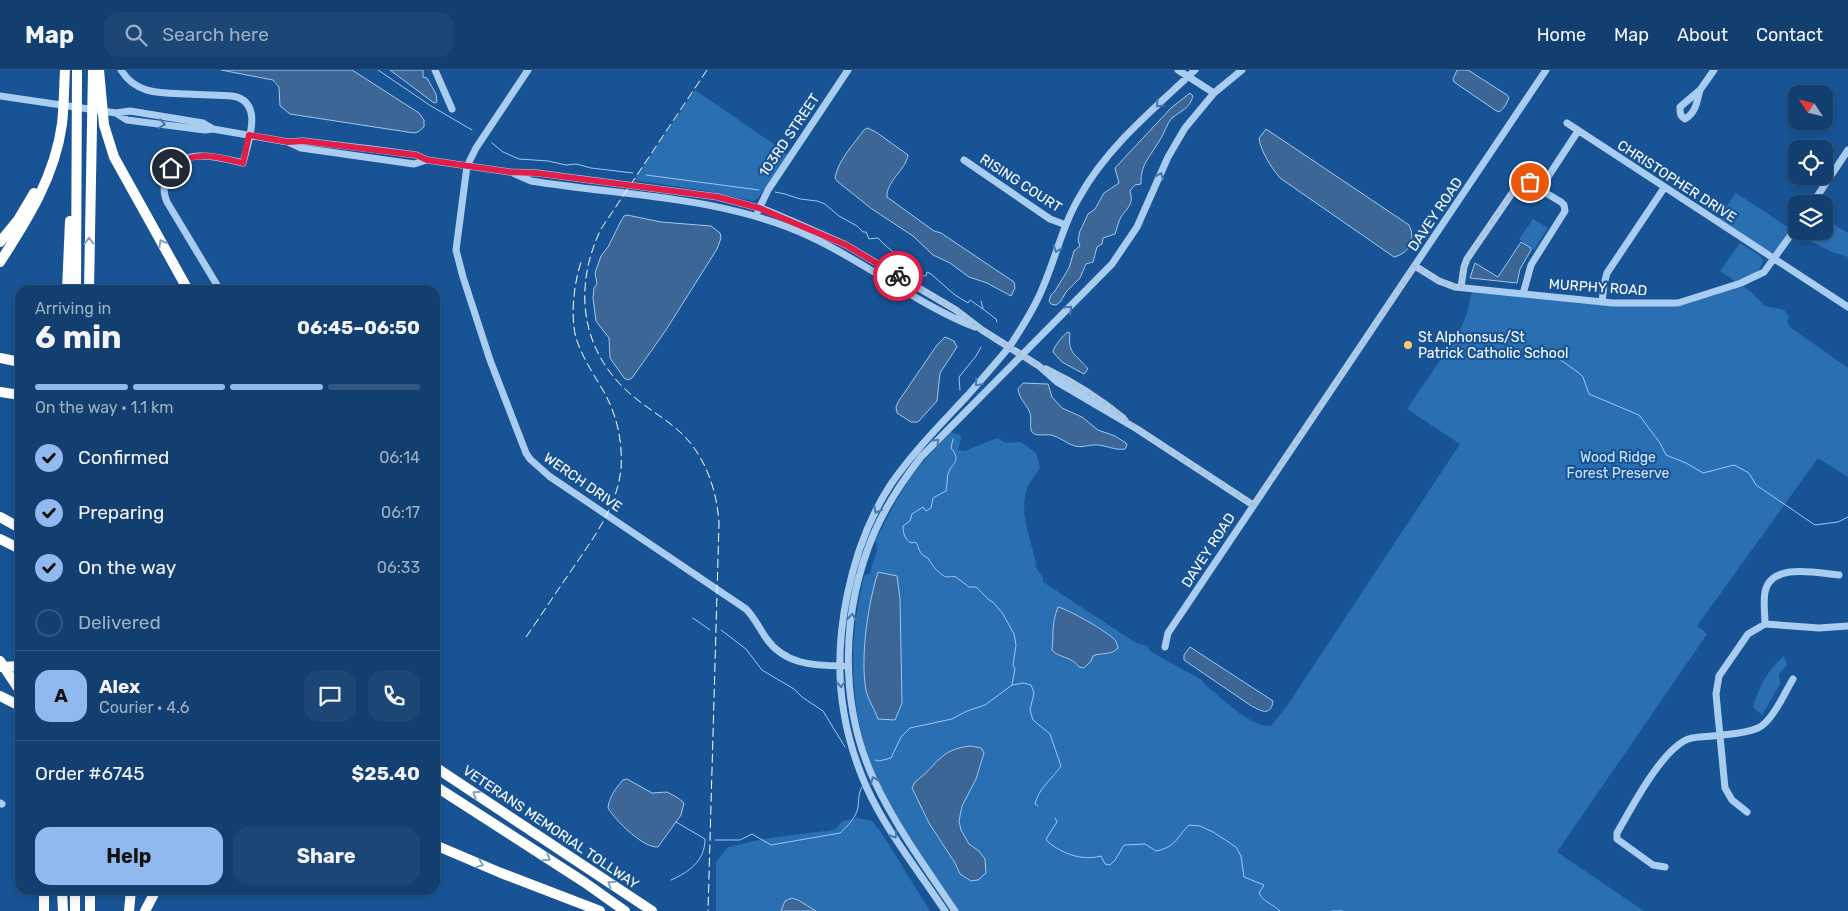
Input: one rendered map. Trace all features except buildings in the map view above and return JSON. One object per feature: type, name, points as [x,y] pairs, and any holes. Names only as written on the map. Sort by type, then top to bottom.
[{"type":"highway","points":[[0,262],[28,220],[49,176],[58,141],[64,102],[65,70]]},
{"type":"highway","points":[[76,285],[77,70]]},
{"type":"highway","points":[[89,285],[92,70]]},
{"type":"highway","points":[[99,70],[104,125],[114,157],[185,285]]},
{"type":"highway","points":[[0,242],[22,214],[39,183],[53,146],[64,102]]},
{"type":"highway","points":[[67,285],[76,137]]},
{"type":"highway","points":[[0,358],[15,361]]},
{"type":"highway","points":[[0,392],[15,394]]},
{"type":"highway","points":[[0,517],[15,525]]},
{"type":"highway","points":[[0,523],[15,530]]},
{"type":"highway","points":[[0,539],[15,546]]},
{"type":"highway","points":[[0,652],[15,672]]},
{"type":"highway","points":[[0,661],[15,684]]},
{"type":"highway","points":[[0,667],[15,666]]},
{"type":"highway","points":[[0,696],[15,704]]},
{"type":"highway","name":"VETERANS MEMORIAL TOLLWAY","points":[[440,770],[652,911]]},
{"type":"highway","name":"VETERANS MEMORIAL TOLLWAY","points":[[440,789],[584,882],[625,911]]},
{"type":"highway","points":[[440,848],[600,911]]},
{"type":"highway","points":[[44,895],[44,911]]},
{"type":"highway","points":[[62,895],[63,911]]},
{"type":"highway","points":[[75,895],[75,911]]},
{"type":"highway","points":[[90,895],[90,911]]},
{"type":"highway","points":[[129,911],[131,895]]},
{"type":"highway","points":[[145,911],[153,895]]},
{"type":"street","points":[[121,70],[132,83],[148,92],[232,96],[242,98],[250,105],[252,126],[243,163],[201,155],[190,156],[171,168],[165,180],[163,193],[166,202],[217,285]]},
{"type":"street","points":[[435,70],[452,109]]},
{"type":"street","name":"WERCH DRIVE","points":[[528,70],[476,148],[467,166],[456,236],[458,260],[490,360],[526,453],[549,476],[746,609],[759,624],[765,637],[785,656],[810,665],[844,666]]},
{"type":"street","name":"103RD STREET","points":[[758,212],[768,190],[848,70]]},
{"type":"street","points":[[1178,70],[1214,94]]},
{"type":"street","points":[[945,911],[874,801],[856,760],[844,713],[843,622],[847,597],[861,544],[890,485],[920,446],[1010,346],[1038,299],[1066,225],[1080,195],[1105,158],[1122,139],[1195,70]]},
{"type":"street","points":[[955,911],[885,802],[866,759],[852,708],[844,666],[853,608],[862,568],[875,531],[895,492],[921,457],[1100,278],[1118,257],[1140,222],[1164,165],[1179,138],[1194,116],[1214,94],[1242,70]]},
{"type":"street","name":"DAVEY ROAD","points":[[1165,648],[1168,633],[1546,70]]},
{"type":"street","points":[[1700,90],[1714,70]]},
{"type":"street","points":[[0,96],[116,113],[130,111],[203,123],[213,128],[288,142],[301,148],[414,164],[427,160],[718,197],[846,245],[956,310],[982,330],[1039,366],[1057,382],[1137,429],[1253,505]]},
{"type":"street","name":"CHRISTOPHER DRIVE","points":[[1567,123],[1848,307]]},
{"type":"street","points":[[1540,189],[1578,131]]},
{"type":"street","points":[[1818,195],[1848,150]]},
{"type":"street","name":"RISING COURT","points":[[964,160],[1050,219],[1066,225]]},
{"type":"street","points":[[1461,287],[1465,263],[1518,183],[1526,181],[1564,205],[1565,211],[1531,266],[1523,294]]},
{"type":"street","points":[[1602,302],[1607,274],[1664,188]]},
{"type":"street","name":"MURPHY ROAD","points":[[1415,266],[1439,281],[1455,287],[1602,302],[1678,303],[1741,284],[1764,272],[1788,240]]},
{"type":"street","points":[[1765,624],[1765,593],[1769,583],[1776,576],[1788,572],[1839,575]]},
{"type":"street","points":[[1748,812],[1732,800],[1725,788],[1716,694],[1719,676],[1748,634],[1765,624],[1819,628],[1848,626]]},
{"type":"street","points":[[1665,867],[1653,865],[1617,839],[1617,833],[1658,768],[1670,751],[1685,740],[1757,729],[1763,726],[1769,720],[1793,679]]},
{"type":"street","points":[[856,760],[866,759]]},
{"type":"green space","points":[[695,90],[788,154],[758,198],[753,201],[706,191],[634,180]]},
{"type":"green space","points":[[1736,193],[1788,227],[1788,236],[1777,251],[1769,253],[1717,219]]},
{"type":"green space","points":[[1533,219],[1548,228],[1534,250],[1519,239]]},
{"type":"green space","points":[[1833,224],[1848,233],[1848,257],[1832,252],[1809,240],[1833,240]]},
{"type":"green space","points":[[1740,243],[1759,255],[1763,260],[1762,265],[1756,272],[1736,282],[1720,271]]},
{"type":"green space","name":"Wood Ridge Forest Preserve","points":[[1741,285],[1765,306],[1784,310],[1789,317],[1787,321],[1790,327],[1848,368],[1848,477],[1818,458],[1697,626],[1707,634],[1557,852],[1644,911],[959,911],[902,825],[873,769],[858,715],[854,688],[853,660],[858,604],[864,576],[870,573],[877,550],[876,539],[914,472],[950,432],[960,435],[958,450],[965,451],[997,438],[1006,443],[1021,442],[1036,453],[1040,468],[1027,488],[1024,507],[1026,525],[1036,562],[1035,566],[1043,578],[1043,582],[1136,643],[1147,646],[1150,651],[1202,680],[1205,685],[1246,717],[1254,722],[1271,726],[1287,706],[1460,444],[1407,409],[1458,334],[1467,314],[1472,291],[1612,306],[1668,306],[1685,304]]},
{"type":"green space","points":[[1784,656],[1787,665],[1779,674],[1780,684],[1762,715],[1753,707],[1755,700],[1769,673]]},
{"type":"green space","points":[[858,818],[872,821],[881,832],[930,911],[716,911],[716,862],[728,847],[769,838],[834,830],[843,821]]},
{"type":"shaded area","points":[[221,70],[352,70],[419,113],[424,120],[424,127],[414,133],[290,114],[280,106],[279,87],[273,80]]},
{"type":"shaded area","points":[[390,70],[423,70],[423,77],[427,78],[436,94],[437,102],[434,103]]},
{"type":"shaded area","points":[[1457,70],[1468,70],[1507,95],[1509,98],[1504,108],[1499,112],[1495,110],[1454,82],[1453,79]]},
{"type":"shaded area","points":[[1190,93],[1193,96],[1190,104],[1170,120],[1142,170],[1141,184],[1135,185],[1130,191],[1131,202],[1120,219],[1115,234],[1103,238],[1102,244],[1097,247],[1093,262],[1086,264],[1080,278],[1066,292],[1061,301],[1056,305],[1051,304],[1049,301],[1051,295],[1069,268],[1074,251],[1080,246],[1078,240],[1080,231],[1088,214],[1095,209],[1104,193],[1119,183],[1115,168],[1171,108]]},
{"type":"shaded area","points":[[867,128],[876,132],[908,155],[904,166],[890,186],[887,197],[934,231],[941,233],[1014,282],[1015,288],[1011,296],[987,283],[969,277],[950,263],[933,255],[913,236],[872,209],[838,182],[835,178],[839,165]]},
{"type":"shaded area","points":[[1266,129],[1409,225],[1412,240],[1408,249],[1394,257],[1280,178],[1267,159],[1260,143],[1259,138]]},
{"type":"shaded area","points":[[624,216],[661,222],[711,226],[720,233],[721,238],[717,249],[666,330],[632,378],[628,380],[624,378],[610,358],[609,338],[596,321],[593,298],[594,288],[597,284],[595,273],[601,256],[608,247]]},
{"type":"shaded area","points":[[1521,242],[1531,248],[1531,250],[1520,269],[1517,283],[1470,278],[1475,263],[1498,277]]},
{"type":"shaded area","points":[[1068,332],[1070,333],[1071,350],[1088,369],[1084,374],[1062,362],[1053,352],[1059,341]]},
{"type":"shaded area","points":[[945,337],[954,341],[957,347],[940,373],[937,401],[918,422],[911,422],[897,413],[896,407],[898,402],[937,345]]},
{"type":"shaded area","points":[[1023,383],[1048,384],[1052,397],[1062,408],[1082,417],[1098,430],[1115,436],[1126,443],[1125,449],[1098,445],[1077,447],[1054,436],[1034,434],[1031,428],[1030,413],[1020,397],[1018,389]]},
{"type":"shaded area","points":[[878,572],[897,576],[900,599],[902,703],[895,720],[878,719],[867,694],[864,677],[866,631]]},
{"type":"shaded area","points":[[1058,607],[1079,616],[1105,632],[1115,640],[1118,648],[1109,653],[1093,656],[1084,668],[1055,653],[1052,650],[1053,628]]},
{"type":"shaded area","points":[[1190,647],[1273,701],[1270,710],[1264,711],[1250,705],[1184,660],[1184,655]]},
{"type":"shaded area","points":[[971,746],[981,748],[984,753],[976,779],[962,806],[959,821],[961,830],[969,844],[979,851],[985,859],[986,873],[978,880],[971,881],[960,874],[929,823],[912,788],[915,782],[945,754],[952,750]]},
{"type":"shaded area","points":[[627,779],[652,793],[667,792],[684,803],[681,815],[658,847],[638,839],[617,820],[608,808],[615,789],[623,780]]},
{"type":"shaded area","points":[[792,898],[816,911],[781,911],[785,901]]},
{"type":"waterway","points":[[378,70],[431,106],[472,130]]},
{"type":"waterway","points":[[492,143],[503,152],[519,159],[548,161],[566,165],[576,164],[591,168],[633,173]]},
{"type":"waterway","points":[[646,175],[759,190]]},
{"type":"waterway","points":[[775,192],[825,204],[839,216],[857,226],[863,232],[866,232],[869,239],[878,238],[916,268],[919,276],[926,276],[927,272],[931,274],[955,295],[968,303],[970,300],[983,309]]},
{"type":"waterway","points":[[981,301],[983,309],[996,319],[997,322]]},
{"type":"waterway","points":[[960,390],[959,377],[981,347]]},
{"type":"waterway","points":[[1545,349],[1583,377],[1589,394],[1639,415],[1660,443],[1666,455],[1686,463],[1703,473],[1734,465],[1749,473],[1756,485],[1815,525],[1838,522],[1848,517]]},
{"type":"waterway","points":[[953,439],[951,448],[956,459],[948,474],[946,491],[933,498],[931,508],[926,511],[923,507],[912,514],[910,521],[903,526],[904,534],[911,543],[915,542],[917,544],[922,554],[942,574],[947,577],[956,577],[969,587],[976,587],[1003,614],[1014,634],[1016,645],[1012,685]]},
{"type":"waterway","points":[[693,618],[710,630]]},
{"type":"waterway","points":[[721,630],[746,649],[762,670],[794,689],[802,697],[823,711],[845,747]]},
{"type":"waterway","points":[[875,760],[891,758],[901,737],[910,728],[952,719],[967,711],[985,705],[1012,685],[1024,683],[1031,685],[1034,693],[1030,710],[1033,720],[1050,734],[1061,766],[1039,793],[1035,804],[1038,806]]},
{"type":"waterway","points":[[715,840],[740,840],[752,834],[771,845],[840,833],[849,825],[856,814],[862,787]]},
{"type":"waterway","points":[[1055,818],[1057,822],[1046,839],[1048,842],[1066,853],[1080,857],[1101,856],[1105,864],[1110,865],[1124,845],[1145,844],[1156,851],[1172,844],[1189,825],[1200,826],[1236,847],[1241,856],[1244,877],[1264,885],[1259,893],[1266,901],[1280,911]]},
{"type":"waterway","points":[[671,880],[695,865],[702,854],[705,839],[676,822]]},
{"type":"waterway","points":[[1332,911],[1342,911]]},
{"type":"railway","points":[[707,70],[601,229],[586,275],[585,297],[587,319],[593,341],[602,361],[616,380],[634,397],[672,425],[692,445],[707,472],[716,502],[719,523],[708,911]]},
{"type":"railway","points":[[526,637],[589,545],[610,509],[619,483],[621,449],[616,420],[609,401],[582,352],[574,329],[574,298],[582,259]]},
{"type":"way so far","points":[[898,276],[956,310],[982,330],[1039,366],[1061,376],[1112,408],[1137,429],[1253,505],[1415,266],[1439,281],[1455,287],[1461,287],[1465,263],[1473,250],[1518,183],[1522,181],[1530,182]]},
{"type":"place","name":"St Alphonsus/St Patrick Catholic School","points":[[1408,345]]},
{"type":"route","points":[[171,168],[190,156],[201,155],[243,163],[249,135],[288,142],[303,141],[416,155],[427,160],[510,172],[536,173],[718,197],[766,210],[846,245],[898,276]]}]
